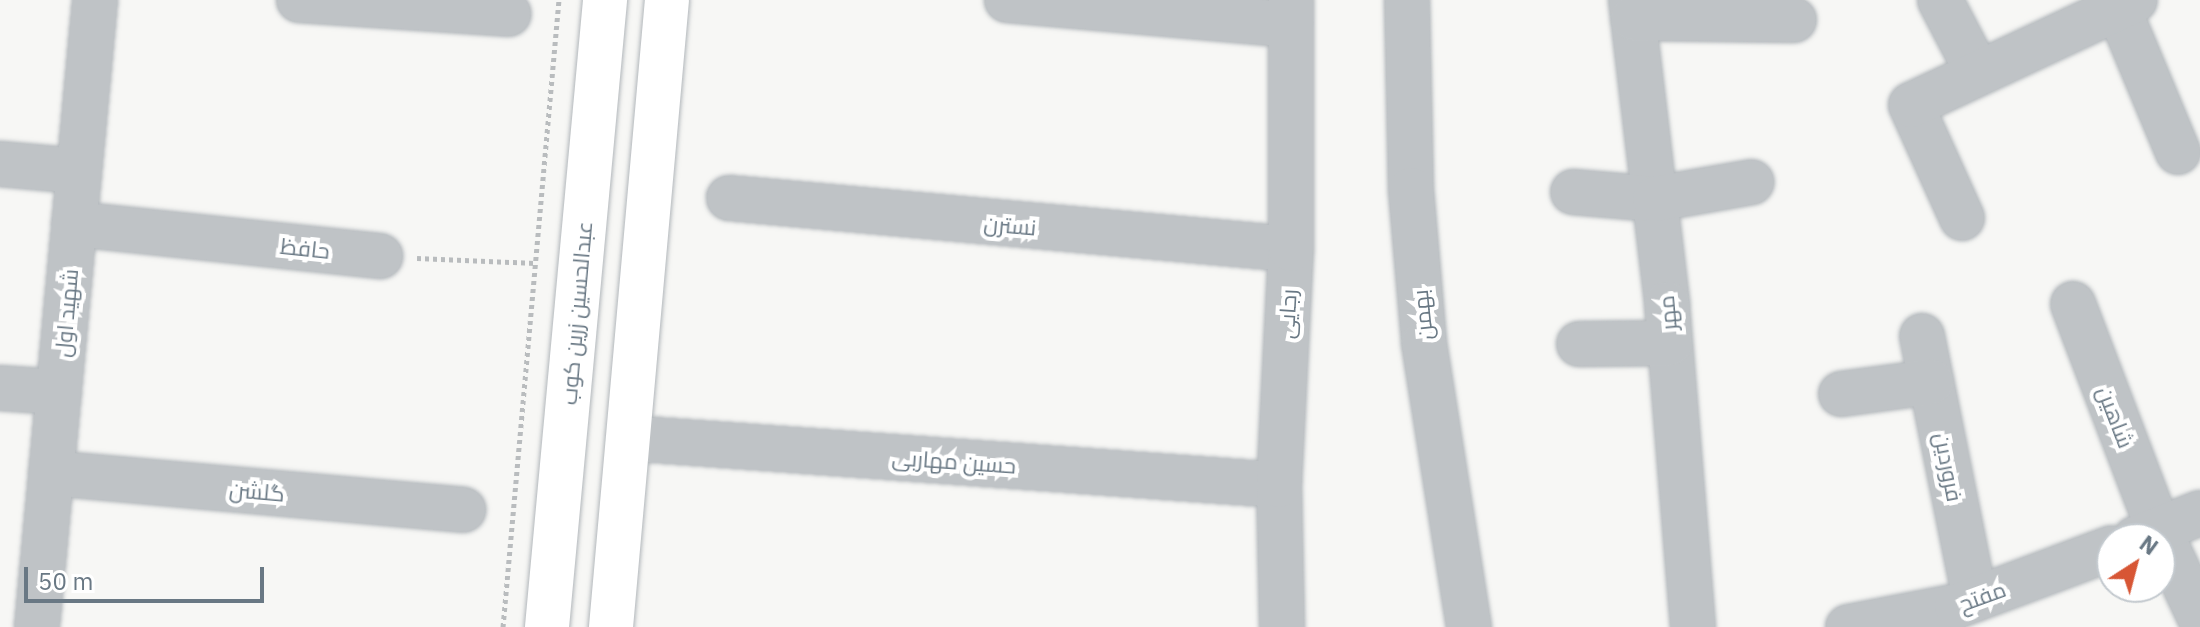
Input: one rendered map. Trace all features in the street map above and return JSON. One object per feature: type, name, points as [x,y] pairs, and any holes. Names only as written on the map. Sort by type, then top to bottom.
[{"type":"main road","name":"عبدالحسین زرین کوب","points":[[547,627],[605,0]]},
{"type":"main road","points":[[615,625],[619,544],[667,0]]},
{"type":"street","name":"شهید اول","points":[[25,619],[51,473],[95,0]]},
{"type":"street","points":[[299,0],[509,14]]},
{"type":"street","points":[[1007,0],[1291,13]]},
{"type":"street","name":"بهمن","points":[[1407,0],[1411,190],[1424,343],[1469,627]]},
{"type":"street","points":[[1940,0],[1978,73]]},
{"type":"street","points":[[1962,218],[1911,105],[2126,4],[2178,152]]},
{"type":"street","points":[[1632,9],[1794,20]]},
{"type":"street","name":"مهر","points":[[1632,9],[1670,343],[1693,627]]},
{"type":"street","name":"رجایی","points":[[1282,627],[1279,485],[1291,249],[1291,13]]},
{"type":"street","points":[[0,164],[79,171]]},
{"type":"street","points":[[1573,192],[1655,199],[1752,182]]},
{"type":"street","name":"نسترن","points":[[729,198],[1291,249]]},
{"type":"street","name":"حافظ","points":[[74,224],[380,256]]},
{"type":"street","name":"شاهین","points":[[2073,304],[2143,523]]},
{"type":"street","name":"فروردین","points":[[1922,336],[1931,382],[1954,612]]},
{"type":"street","points":[[1579,344],[1670,343]]},
{"type":"street","points":[[1841,394],[1931,382]]},
{"type":"street","points":[[0,388],[59,392]]},
{"type":"street","name":"حسین مهاربی","points":[[628,438],[1279,485]]},
{"type":"street","name":"گلشن","points":[[51,473],[463,510]]},
{"type":"street","points":[[2175,523],[2200,513]]},
{"type":"street","name":"مفتح","points":[[1848,627],[1954,612],[2096,554]]},
{"type":"street","name":"شاهین","points":[[2176,580],[2200,618]]},
{"type":"path","points":[[503,627],[559,0]]},
{"type":"path","points":[[380,256],[536,263]]}]
